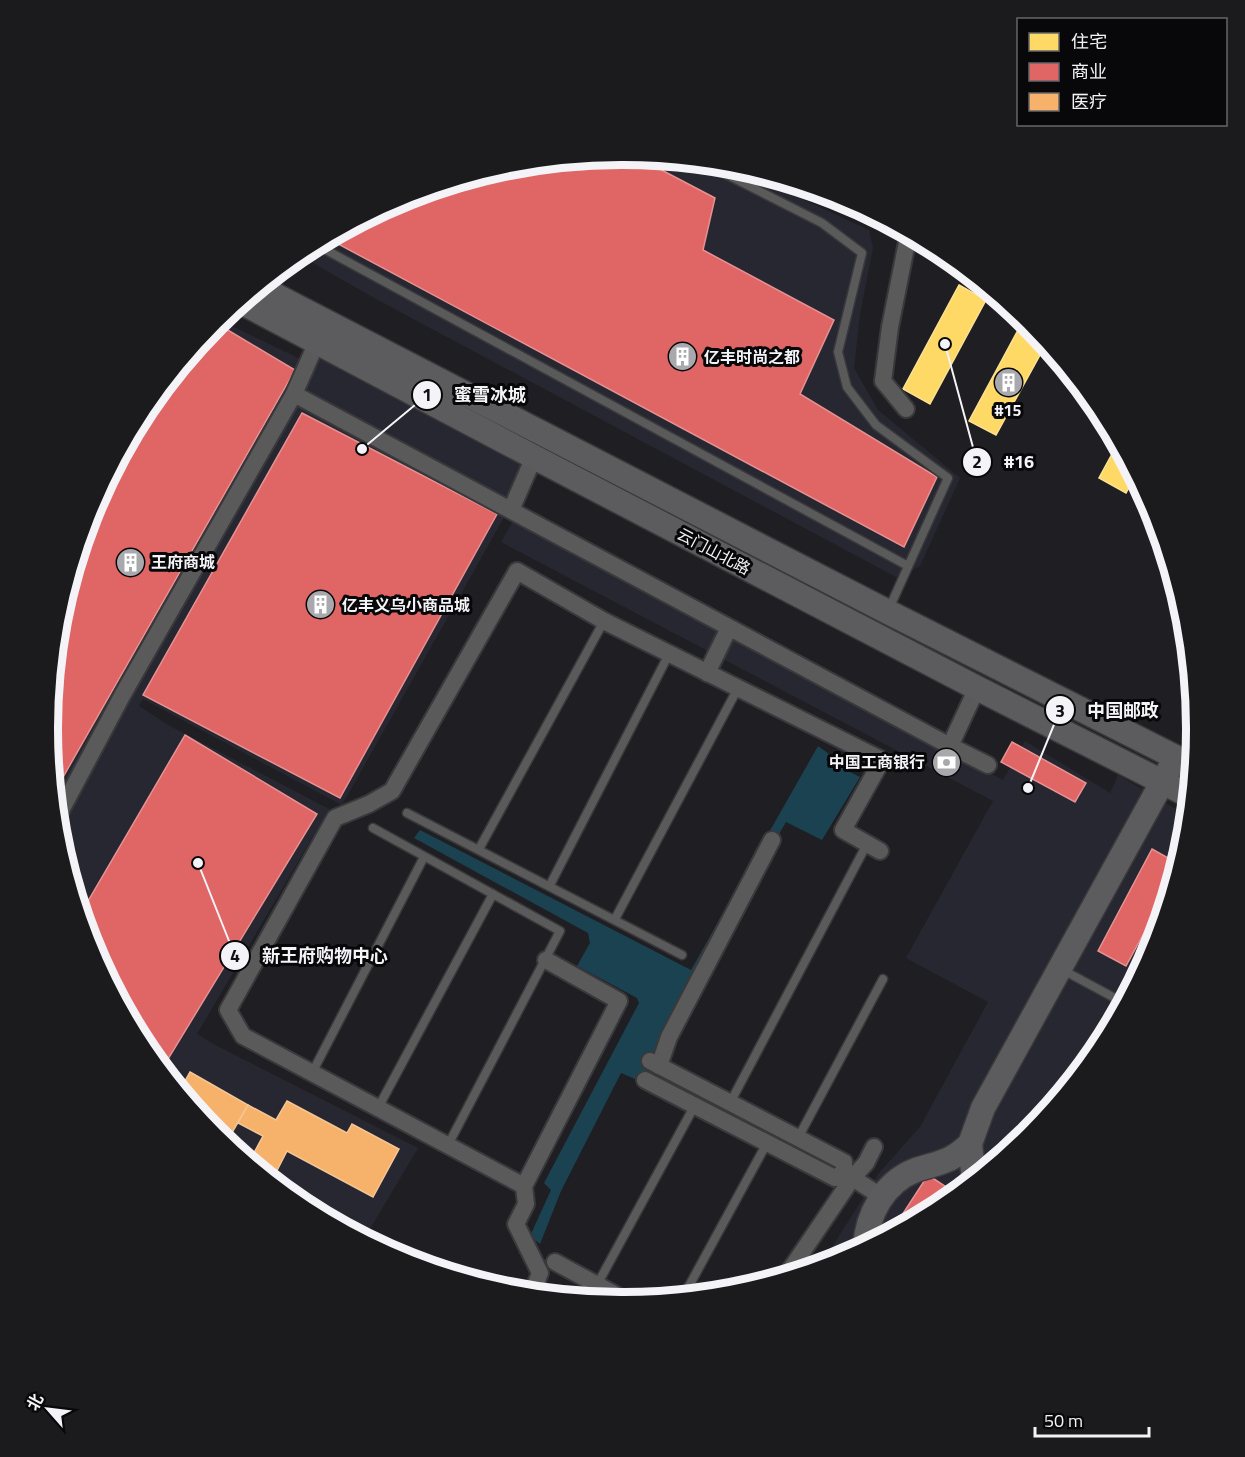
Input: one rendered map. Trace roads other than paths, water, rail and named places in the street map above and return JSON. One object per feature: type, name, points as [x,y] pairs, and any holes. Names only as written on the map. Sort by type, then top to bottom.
[{"type":"main road","name":"云门山北路","points":[[267,291],[888,612],[1185,757]]},
{"type":"main road","name":"云门山北路","points":[[249,306],[977,688],[1183,792]]},
{"type":"main road","points":[[973,1170],[970,1144],[983,1108],[1162,780],[1185,760]]},
{"type":"main road","points":[[867,1236],[870,1218],[882,1197],[907,1175],[947,1162],[970,1144]]},
{"type":"street","points":[[904,240],[883,381],[906,409]]},
{"type":"street","points":[[64,806],[123,694],[294,394],[317,342]]},
{"type":"street","points":[[294,394],[988,765]]},
{"type":"street","points":[[511,510],[534,457]]},
{"type":"street","points":[[524,1185],[243,1036],[228,1010],[335,818],[369,804],[392,791],[517,572],[604,621],[882,760],[843,830],[873,848]]},
{"type":"street","points":[[707,673],[729,628]]},
{"type":"street","points":[[950,746],[977,688]]},
{"type":"street","points":[[772,840],[655,1064],[843,1162],[848,1175],[882,1197]]},
{"type":"street","points":[[535,1286],[540,1273],[516,1224],[526,1204],[524,1185],[619,1001],[546,960]]},
{"type":"street","points":[[645,1080],[835,1178],[848,1175]]},
{"type":"street","points":[[792,1266],[848,1175],[866,1162],[874,1147]]},
{"type":"street","points":[[555,1262],[605,1292]]},
{"type":"lane","points":[[725,174],[822,223],[862,253],[838,352],[847,387],[876,425],[948,478],[888,612]]},
{"type":"lane","points":[[325,250],[908,566]]},
{"type":"lane","points":[[479,849],[604,621]]},
{"type":"lane","points":[[550,885],[669,654]]},
{"type":"lane","points":[[615,919],[738,688]]},
{"type":"lane","points":[[407,813],[682,955]]},
{"type":"lane","points":[[373,828],[560,931],[448,1145]]},
{"type":"lane","points":[[730,1103],[873,848]]},
{"type":"lane","points":[[312,1072],[424,856]]},
{"type":"lane","points":[[378,1108],[493,894]]},
{"type":"lane","points":[[1060,968],[1117,999]]},
{"type":"lane","points":[[798,1138],[883,979]]},
{"type":"lane","points":[[602,1290],[694,1105]]},
{"type":"lane","points":[[688,1289],[767,1143]]},
{"type":"water","points":[[818,746],[829,754],[826,760],[860,777],[822,840],[786,822],[660,1040],[653,1069],[837,1166],[837,1171],[654,1076],[635,1079],[621,1073],[561,1191],[540,1244],[530,1236],[551,1190],[544,1183],[639,1003],[637,998],[577,966],[590,943],[588,933],[414,838],[420,830],[691,970]]},
{"type":"place","name":"#16","points":[[945,344]]},
{"type":"place","name":"亿丰时尚之都","points":[[683,357]]},
{"type":"place","name":"#15","points":[[1008,382]]},
{"type":"place","name":"蜜雪冰城","points":[[362,449]]},
{"type":"place","name":"王府商城","points":[[130,562]]},
{"type":"place","name":"亿丰义乌小商品城","points":[[321,605]]},
{"type":"place","name":"中国工商银行","points":[[946,762]]},
{"type":"place","name":"中国邮政","points":[[1028,788]]},
{"type":"place","name":"新王府购物中心","points":[[198,863]]}]
